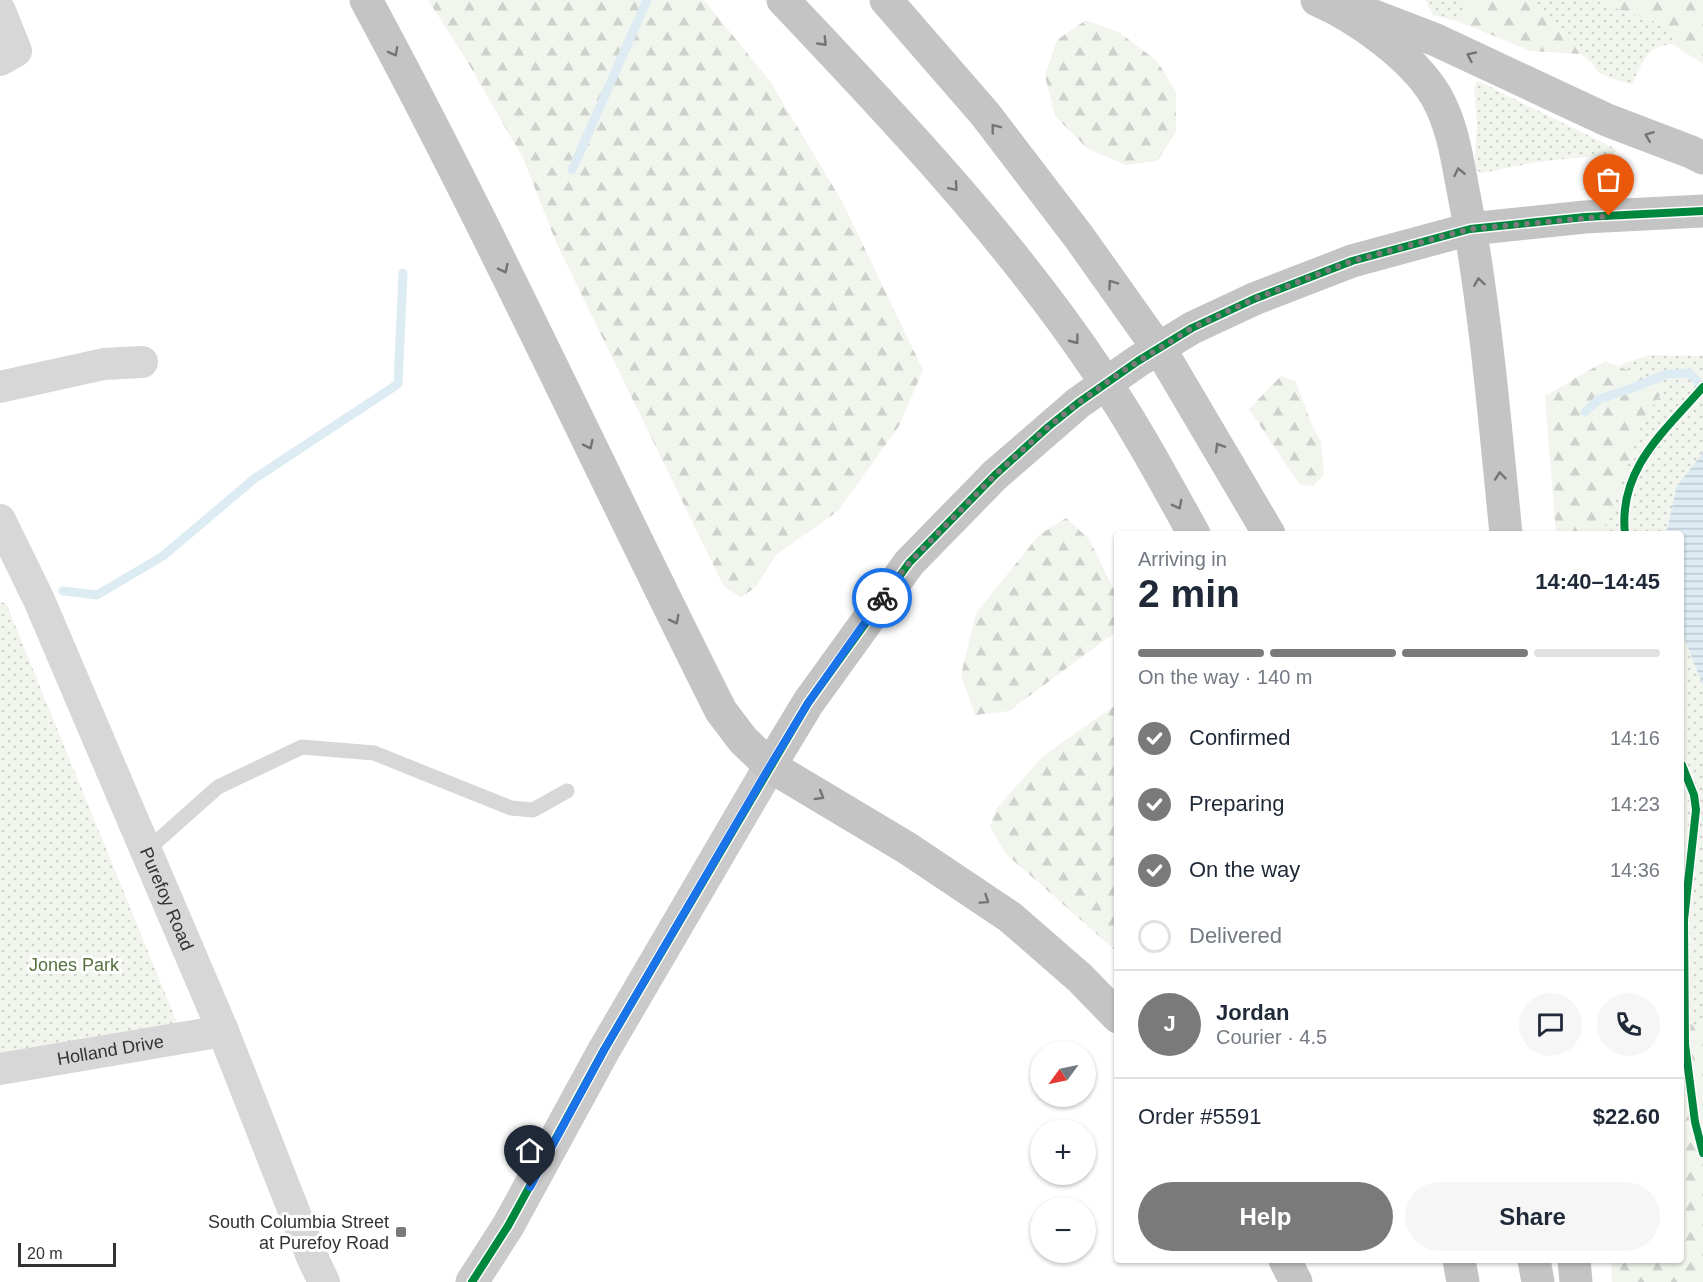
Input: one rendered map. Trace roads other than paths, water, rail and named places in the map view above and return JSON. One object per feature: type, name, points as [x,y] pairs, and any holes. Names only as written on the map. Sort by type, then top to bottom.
[{"type":"highway","points":[[366,0],[478,217],[639,549],[721,711],[743,740],[770,766],[907,848],[1010,916],[1080,978],[1114,1013]]},
{"type":"highway","points":[[783,0],[879,101],[1008,250],[1097,369],[1150,452],[1192,531]]},
{"type":"highway","points":[[885,0],[985,114],[1079,237],[1167,361],[1267,531]]},
{"type":"highway","points":[[1321,2],[1370,13],[1436,40],[1607,120],[1691,152],[1703,159]]},
{"type":"highway","points":[[1321,2],[1368,29],[1400,53],[1430,88],[1453,136],[1484,314],[1506,531]]},
{"type":"highway","points":[[770,766],[808,703],[909,563],[995,475],[1078,403],[1138,361],[1192,328],[1254,299],[1352,261],[1470,229],[1585,217],[1703,211]]},
{"type":"highway","points":[[1286,1263],[1296,1282]]},
{"type":"highway","points":[[1460,1263],[1463,1282]]},
{"type":"highway","points":[[1535,1263],[1538,1282]]},
{"type":"highway","points":[[1574,1263],[1576,1282]]},
{"type":"main road","points":[[472,1282],[508,1226],[604,1050],[770,766]]},
{"type":"street","points":[[0,11],[16,51],[0,60]]},
{"type":"street","points":[[0,387],[104,364],[142,362]]},
{"type":"street","name":"Purefoy Road","points":[[0,520],[39,600],[223,1031],[324,1282]]},
{"type":"street","name":"Holland Drive","points":[[0,1069],[223,1031]]},
{"type":"lane","points":[[146,851],[218,787],[302,747],[374,753],[511,808],[533,810],[567,791]]},
{"type":"waterway","points":[[572,170],[647,0]]},
{"type":"waterway","points":[[63,591],[97,595],[163,556],[254,479],[398,384],[403,273]]},
{"type":"waterway","points":[[1585,412],[1599,399],[1667,374],[1689,373],[1703,387]]},
{"type":"place","name":"South Columbia Street at Purefoy Road","points":[[401,1232]]},
{"type":"park label","name":"Jones Park","points":[[74,965]]}]
